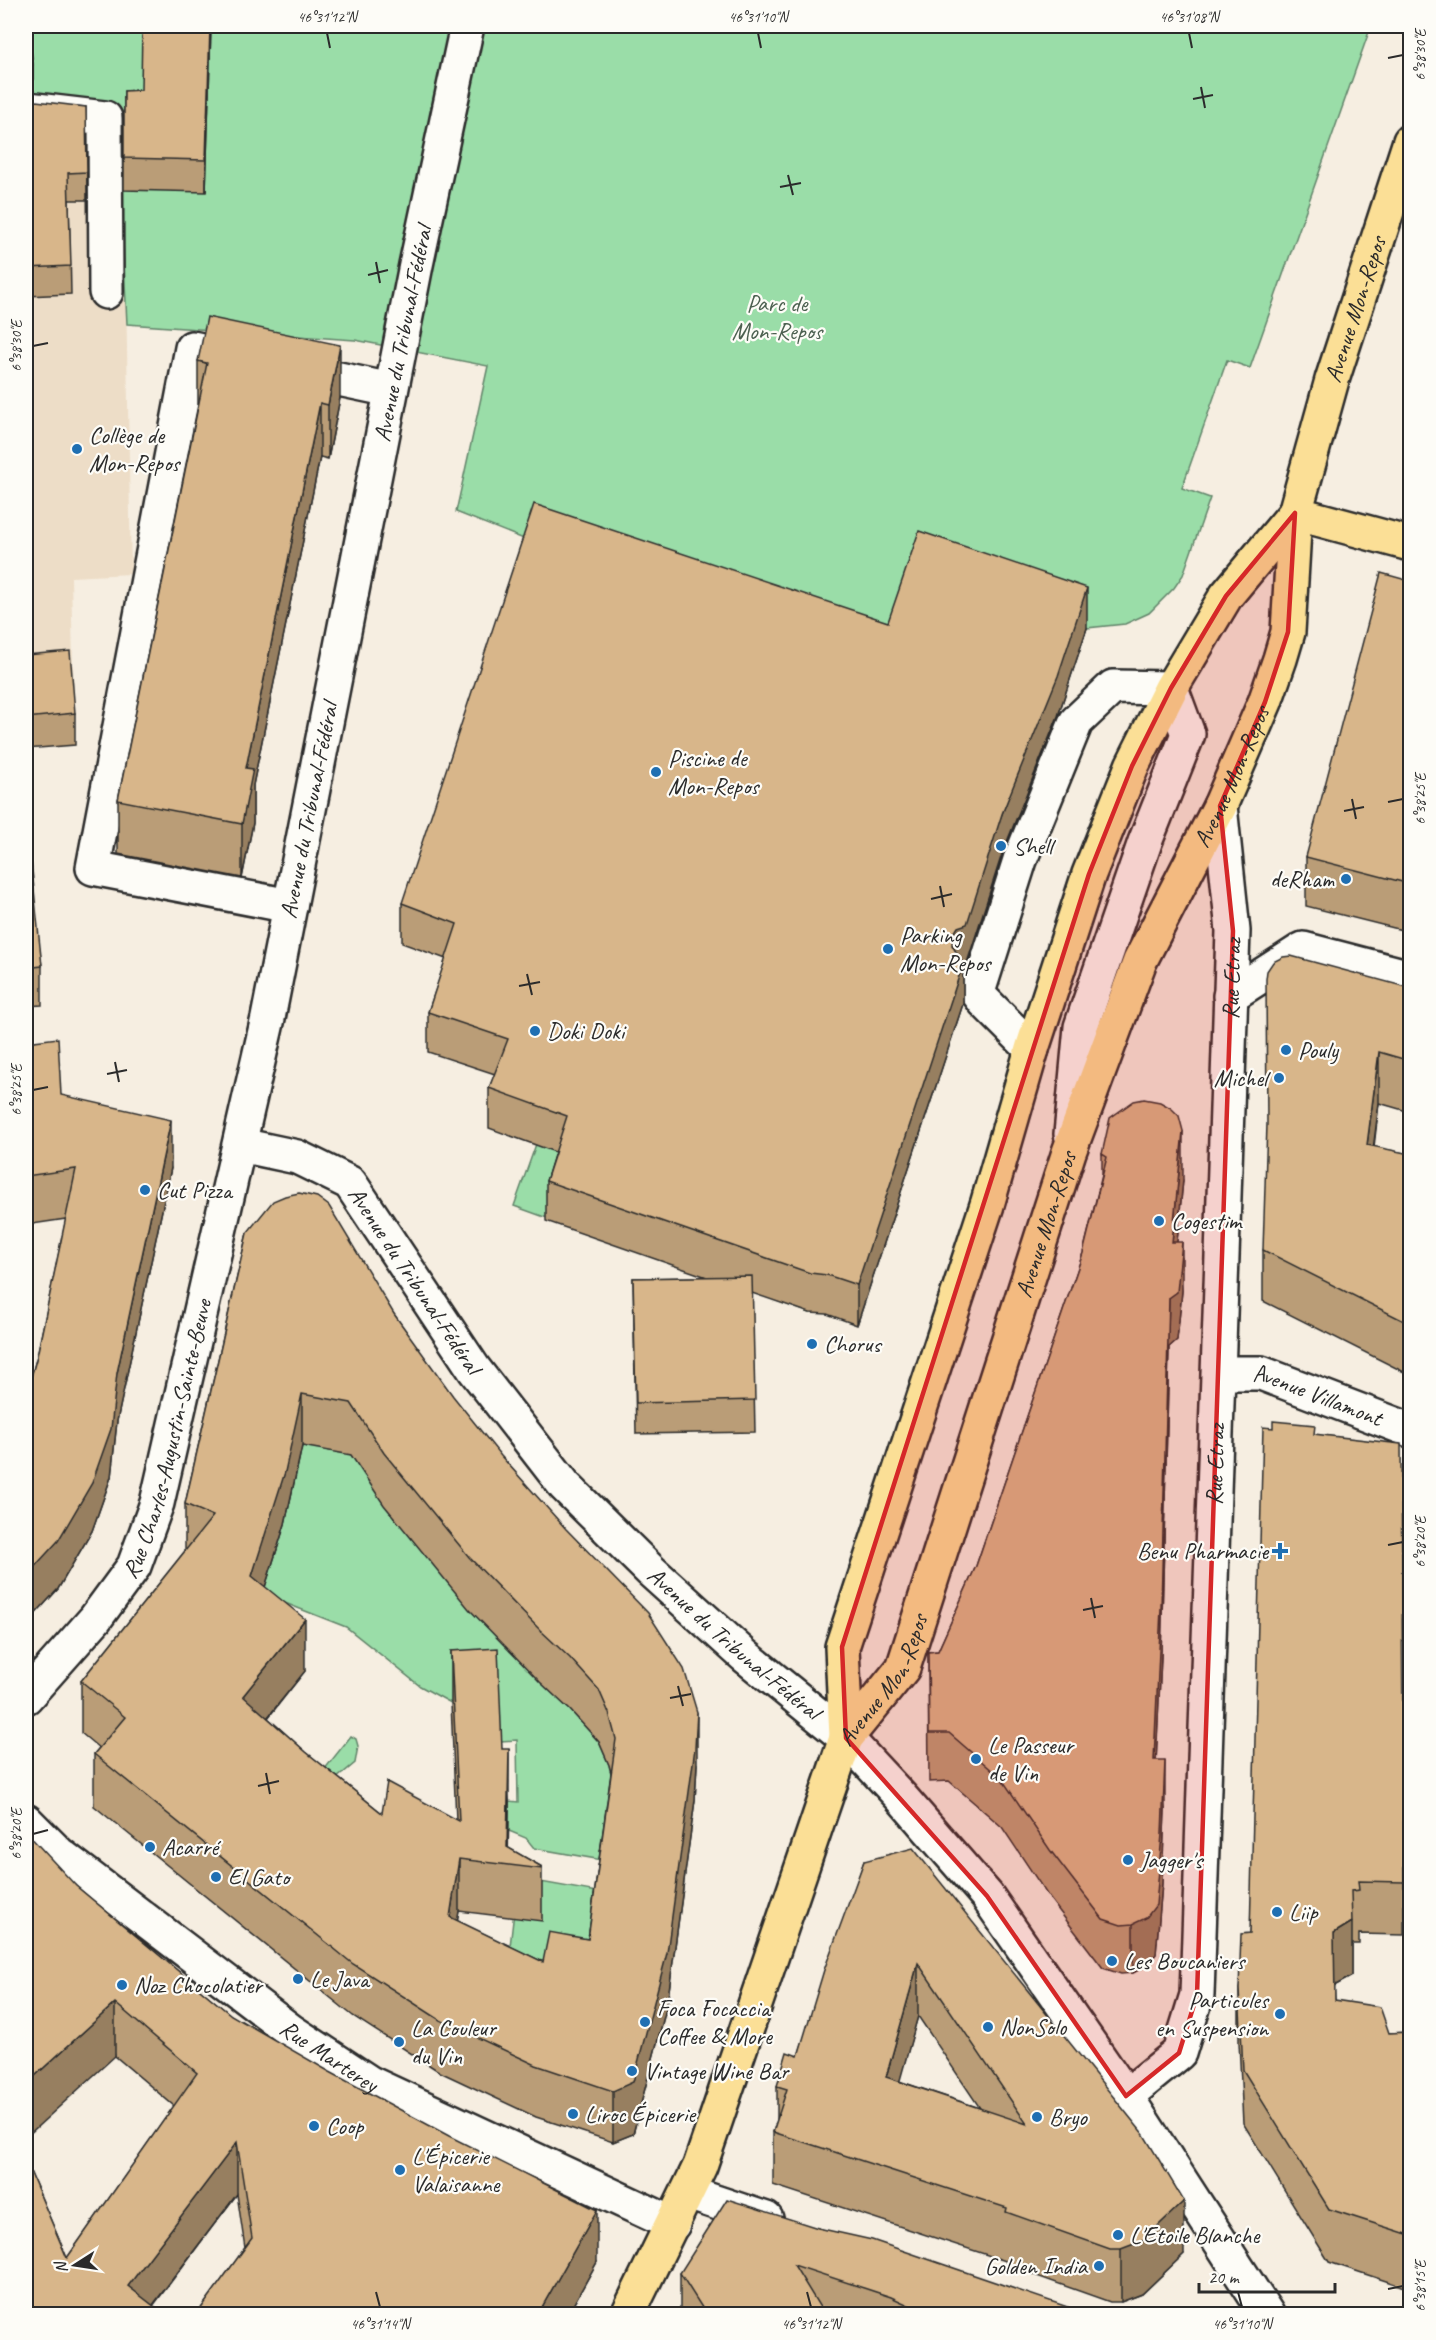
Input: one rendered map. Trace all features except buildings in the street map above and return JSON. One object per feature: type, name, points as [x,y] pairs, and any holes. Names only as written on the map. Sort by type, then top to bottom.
[{"type":"main road","name":"Avenue Mon-Repos","points":[[846,1738],[903,1668],[1069,1152],[1140,962],[1220,806],[1265,702],[1288,632],[1295,513],[1332,380],[1410,141]]},
{"type":"main road","name":"Avenue Mon-Repos","points":[[846,1738],[842,1647],[987,1204],[1032,1049],[1089,874],[1132,766],[1171,688],[1227,596],[1295,513]]},
{"type":"main road","points":[[1295,513],[1410,544]]},
{"type":"main road","points":[[634,2311],[700,2166],[846,1738]]},
{"type":"street","name":"Avenue du Tribunal-Fédéral","points":[[467,26],[391,390],[290,906],[240,1145],[297,1157],[350,1183],[474,1368],[566,1486],[651,1571],[745,1656],[846,1738],[901,1797],[987,1896],[1126,2096],[1267,2314]]},
{"type":"street","points":[[26,113],[28,109],[105,118],[106,292]]},
{"type":"street","points":[[290,906],[93,868],[192,348],[391,390]]},
{"type":"street","points":[[1032,1049],[974,987],[1020,860],[1076,722],[1113,687],[1171,688],[1188,734],[1145,842],[1081,1027],[1069,1152]]},
{"type":"street","name":"Rue Etraz","points":[[1126,2096],[1179,2052],[1197,1995],[1233,931],[1220,806]]},
{"type":"street","points":[[1230,996],[1303,949],[1410,978]]},
{"type":"street","name":"Rue Charles-Augustin-Sainte-Beuve","points":[[26,1697],[95,1619],[134,1566],[157,1503],[240,1145]]},
{"type":"street","name":"Avenue Villamont","points":[[1219,1373],[1261,1373],[1410,1430]]},
{"type":"street","name":"Rue Marterey","points":[[26,1821],[58,1853],[254,2003],[291,2031],[370,2083],[673,2224]]},
{"type":"street","points":[[688,2193],[794,2228]]},
{"type":"highlighted area","points":[[1295,513],[1288,632],[1265,702],[1220,806],[1233,931],[1219,1373],[1197,1995],[1179,2053],[1126,2096],[987,1896],[846,1738],[842,1647],[1089,874],[1132,766],[1171,688],[1226,596]]},
{"type":"shaded area","name":"Collège de Mon-Repos","points":[[121,198],[126,291],[131,574],[71,577],[75,745],[26,749],[26,203]]},
{"type":"green space","name":"Parc de Mon-Repos","points":[[26,26],[1371,26],[1250,368],[1227,360],[1182,488],[1210,498],[1183,575],[1174,588],[1149,613],[1125,624],[1087,628],[810,1313],[514,1206],[604,953],[534,543],[456,512],[488,366],[355,340],[127,324],[121,198],[92,124],[31,127],[33,87]]},
{"type":"green space","points":[[309,1398],[357,1463],[540,1682],[599,1742],[609,1765],[616,1791],[608,1861],[534,1848],[526,1838],[509,1831],[509,1801],[518,1802],[517,1740],[500,1741],[451,1703],[420,1686],[346,1627],[262,1594]]},
{"type":"green space","points":[[351,1736],[356,1739],[358,1746],[355,1763],[306,1804],[301,1799]]},
{"type":"green space","points":[[518,1878],[603,1893],[588,1988],[547,1962],[509,1955]]},
{"type":"place","name":"Collège de Mon-Repos","points":[[77,449]]},
{"type":"place","name":"Piscine de Mon-Repos","points":[[656,772]]},
{"type":"place","name":"Shell","points":[[1001,846]]},
{"type":"place","name":"deRham","points":[[1346,879]]},
{"type":"place","name":"Parking Mon-Repos","points":[[888,949]]},
{"type":"place","name":"Doki Doki","points":[[535,1031]]},
{"type":"place","name":"Pouly","points":[[1286,1050]]},
{"type":"place","name":"Michel","points":[[1279,1078]]},
{"type":"place","name":"Cut Pizza","points":[[145,1190]]},
{"type":"place","name":"Cogestim","points":[[1159,1221]]},
{"type":"place","name":"Chorus","points":[[812,1344]]},
{"type":"place","name":"Benu Pharmacie","points":[[1280,1551]]},
{"type":"place","name":"Le Passeur de Vin","points":[[976,1759]]},
{"type":"place","name":"Acarré","points":[[150,1847]]},
{"type":"place","name":"Jagger's","points":[[1128,1860]]},
{"type":"place","name":"El Gato","points":[[216,1877]]},
{"type":"place","name":"Liip","points":[[1277,1912]]},
{"type":"place","name":"Les Boucaniers","points":[[1112,1961]]},
{"type":"place","name":"Le Java","points":[[298,1979]]},
{"type":"place","name":"Noz Chocolatier","points":[[122,1985]]},
{"type":"place","name":"Particules en Suspension","points":[[1280,2014]]},
{"type":"place","name":"Foca Focaccia Coffee & More","points":[[645,2022]]},
{"type":"place","name":"NonSolo","points":[[988,2027]]},
{"type":"place","name":"La Couleur du Vin","points":[[399,2042]]},
{"type":"place","name":"Vintage Wine Bar","points":[[632,2071]]},
{"type":"place","name":"Liroc Épicerie","points":[[573,2114]]},
{"type":"place","name":"Bryo","points":[[1037,2117]]},
{"type":"place","name":"Coop","points":[[314,2126]]},
{"type":"place","name":"L'Épicerie Valaisanne","points":[[400,2170]]},
{"type":"place","name":"L'Etoile Blanche","points":[[1118,2235]]},
{"type":"place","name":"Golden India","points":[[1099,2266]]}]
